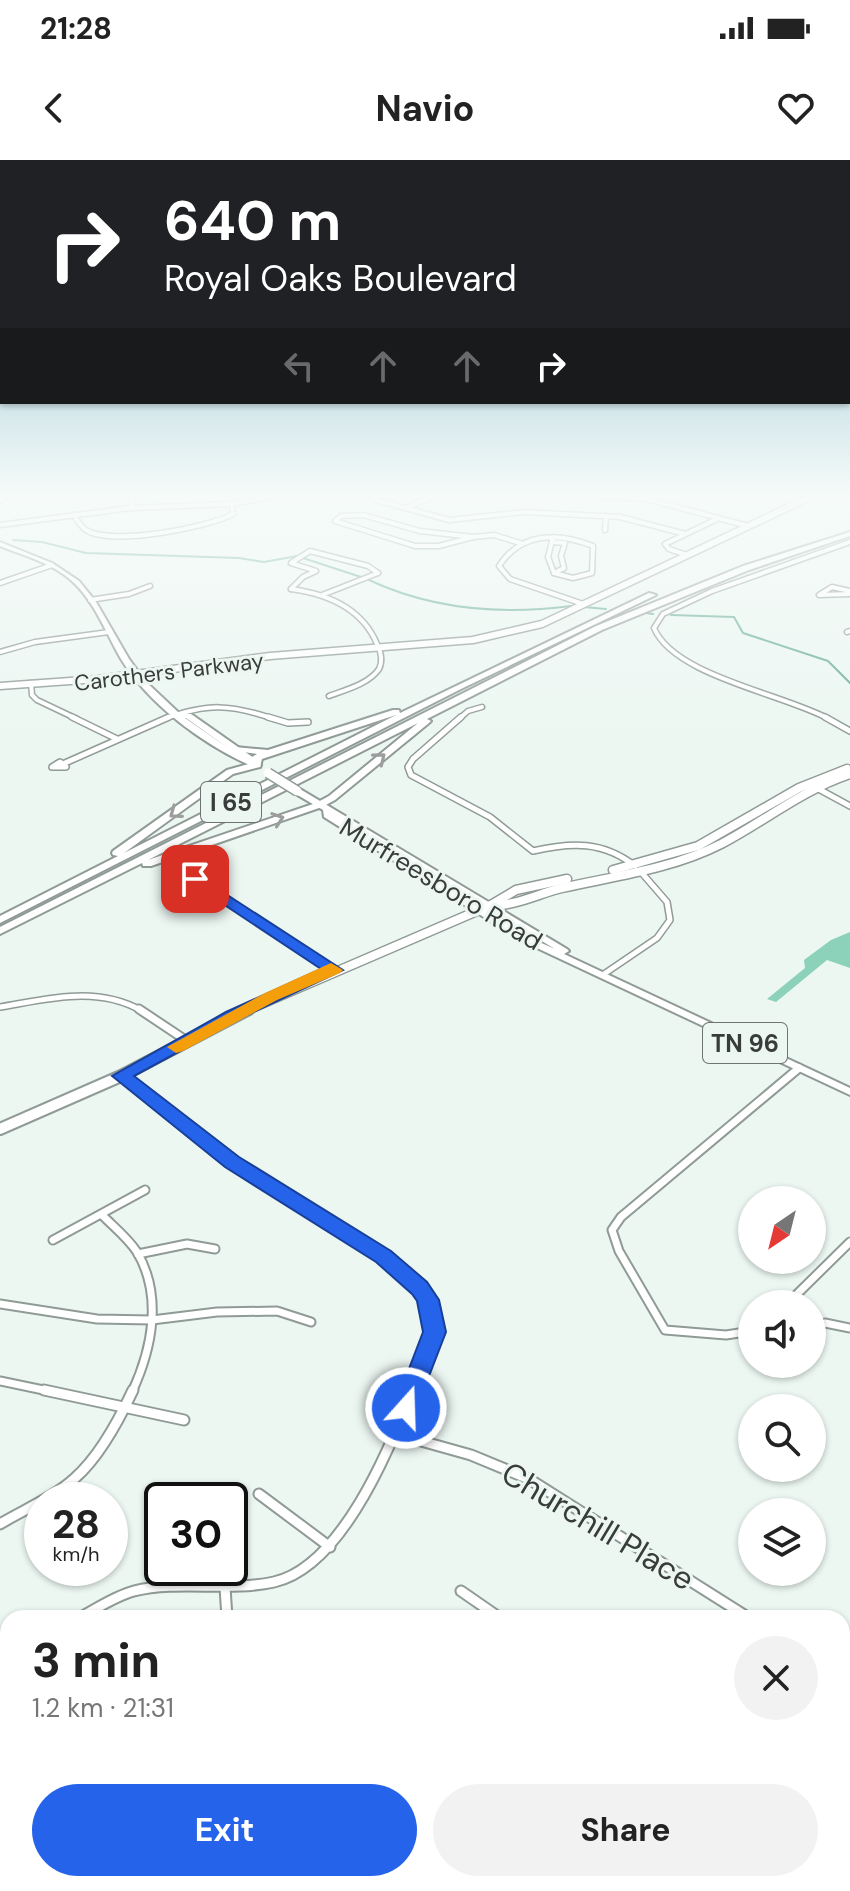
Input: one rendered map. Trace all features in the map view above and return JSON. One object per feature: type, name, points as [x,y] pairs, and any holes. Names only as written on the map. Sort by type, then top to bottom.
[{"type":"highway","name":"I 65","points":[[2,919],[639,601],[703,577]]},
{"type":"highway","name":"I 65","points":[[0,931],[463,690],[651,604],[723,577]]},
{"type":"highway","points":[[239,759],[257,765],[257,757],[463,690]]},
{"type":"highway","points":[[35,914],[154,861],[323,808],[463,690]]},
{"type":"highway","points":[[2,919],[25,902],[128,846],[239,759],[279,749]]},
{"type":"main road","name":"Murfreesboro Road","points":[[69,577],[90,600],[136,676],[183,721],[239,759],[257,765],[323,808],[335,812],[604,974]]},
{"type":"main road","name":"Carothers Parkway","points":[[0,688],[136,676],[338,650],[495,637],[535,627],[641,577]]},
{"type":"main road","points":[[638,869],[709,841],[806,784],[850,771]]},
{"type":"main road","points":[[0,1129],[121,1076],[271,997],[477,911],[708,850],[815,787],[850,771]]},
{"type":"main road","name":"Murfreesboro Road","points":[[323,808],[327,815],[525,939],[850,1092]]},
{"type":"street","points":[[304,577],[291,589],[322,595],[362,618],[378,646],[381,658],[379,669],[353,687],[329,696]]},
{"type":"street","points":[[322,595],[368,577]]},
{"type":"street","points":[[510,577],[525,586],[583,604]]},
{"type":"street","points":[[752,577],[663,614],[654,628],[659,640],[683,661],[823,716],[850,731]]},
{"type":"street","points":[[90,600],[129,594],[150,586]]},
{"type":"street","points":[[832,587],[850,593],[825,597],[819,595],[832,587]]},
{"type":"street","points":[[0,652],[35,642],[109,632]]},
{"type":"street","points":[[31,685],[32,695],[37,700],[118,740]]},
{"type":"street","points":[[65,763],[180,715],[218,705],[255,711],[291,726],[308,722]]},
{"type":"street","points":[[482,707],[468,711],[413,759],[408,767],[411,775],[490,817],[533,851],[563,844],[596,844],[618,852],[638,869],[667,902],[670,920],[657,938],[604,974]]},
{"type":"street","points":[[815,787],[850,806]]},
{"type":"street","points":[[195,879],[334,970]]},
{"type":"street","points":[[0,1007],[81,996],[109,997],[140,1010],[187,1041]]},
{"type":"street","points":[[738,1333],[665,1330],[619,1251],[612,1230],[621,1217],[799,1068]]},
{"type":"street","points":[[94,1610],[138,1590],[275,1582],[312,1565],[330,1547],[372,1480],[396,1434],[434,1332],[428,1300],[419,1288],[383,1257],[232,1162],[121,1076]]},
{"type":"street","points":[[53,1240],[145,1190]]},
{"type":"street","points":[[0,1524],[71,1481],[89,1462],[125,1409],[145,1366],[152,1320],[151,1295],[138,1254],[102,1215]]},
{"type":"street","points":[[801,1290],[850,1242]]},
{"type":"street","points":[[138,1254],[185,1244],[205,1244],[215,1249]]},
{"type":"street","points":[[0,1304],[97,1319],[152,1320],[217,1312],[277,1311],[311,1322]]},
{"type":"street","points":[[826,1323],[850,1328]]},
{"type":"street","points":[[0,1381],[184,1420]]},
{"type":"street","name":"Churchill Place","points":[[396,1434],[471,1455],[529,1479],[736,1610]]},
{"type":"street","points":[[259,1494],[330,1547]]},
{"type":"street","points":[[225,1587],[226,1610]]},
{"type":"street","points":[[461,1591],[488,1610]]},
{"type":"green space","points":[[850,932],[850,968],[827,960],[776,1002],[767,999],[805,968],[804,960],[831,940]]},
{"type":"waterway","points":[[369,580],[418,598],[468,608],[519,610],[571,606]]},
{"type":"waterway","points":[[584,607],[606,609]]},
{"type":"waterway","points":[[646,613],[653,614]]},
{"type":"waterway","points":[[671,615],[734,617],[743,633],[828,661],[850,683]]},
{"type":"slow traffic","points":[[176,1047],[232,1015],[334,970],[331,968]]},
{"type":"route","points":[[195,879],[334,970],[232,1015],[121,1076],[232,1162],[410,1277],[428,1300],[434,1332],[406,1408]]}]
